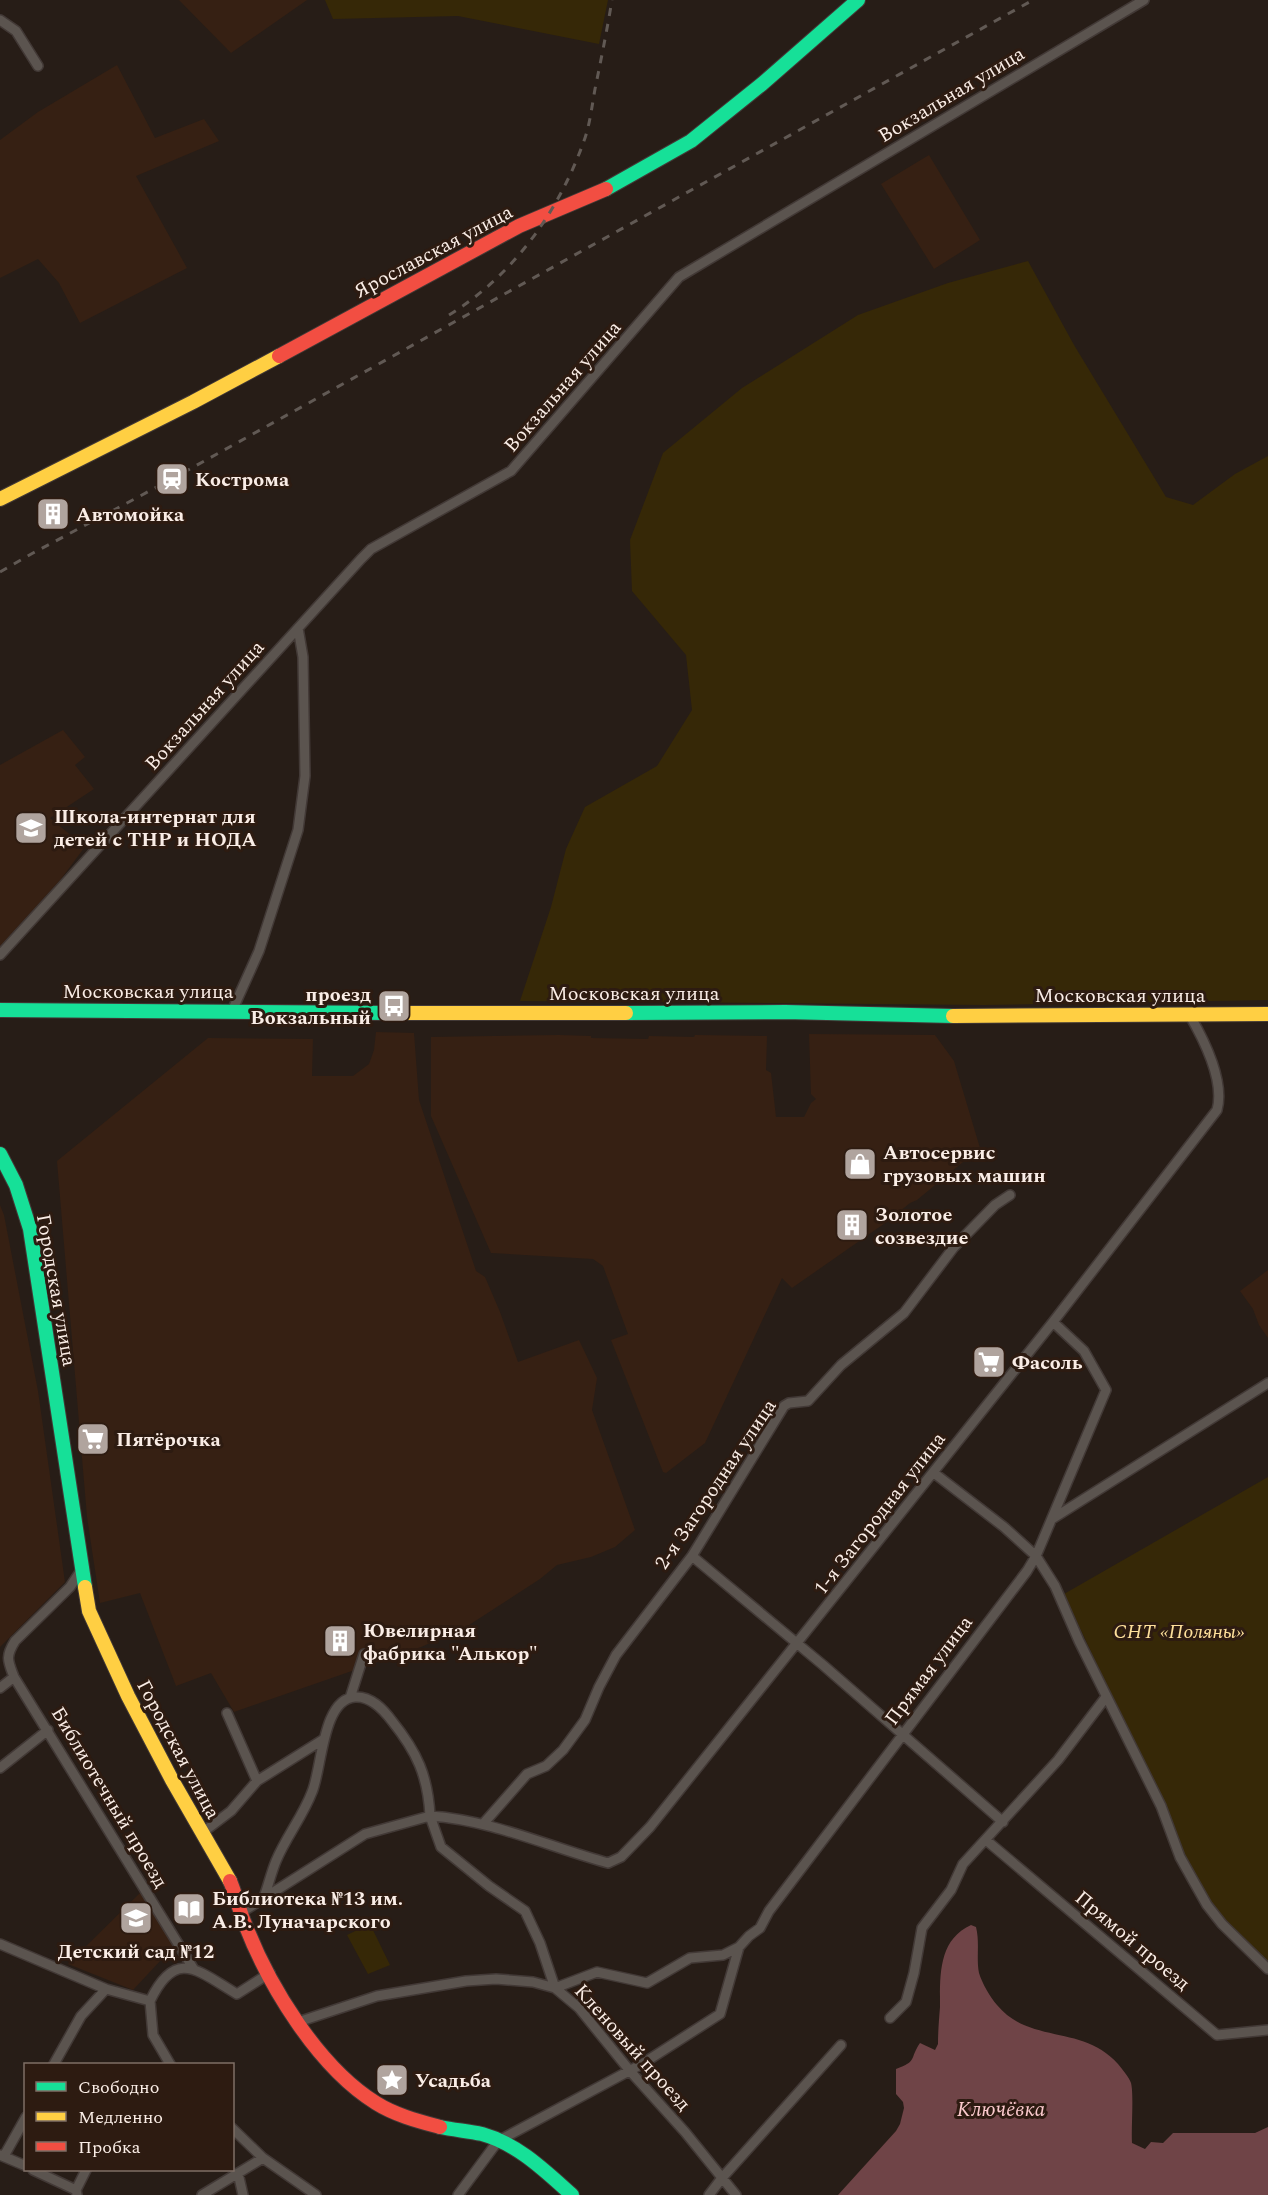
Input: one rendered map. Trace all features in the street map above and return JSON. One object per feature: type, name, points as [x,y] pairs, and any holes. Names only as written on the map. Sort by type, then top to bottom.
[{"type":"main road","name":"Ярославская улица","points":[[0,499],[193,402],[519,226],[609,188],[691,141],[762,84],[858,0]]},
{"type":"main road","name":"Московская улица","points":[[0,1010],[506,1014],[784,1012],[956,1016],[1268,1014]]},
{"type":"main road","name":"Городская улица","points":[[0,1154],[16,1185],[30,1229],[90,1611],[109,1660],[202,1833],[227,1874],[247,1931],[270,1973],[298,2022],[345,2079],[368,2097],[389,2110],[429,2124],[486,2136],[514,2147],[572,2195]]},
{"type":"street","name":"Вокзальная улица","points":[[0,955],[371,549],[511,471],[679,277],[1144,0]]},
{"type":"street","points":[[0,20],[16,31],[38,66]]},
{"type":"street","points":[[232,1011],[259,951],[298,830],[305,776],[303,657],[298,628]]},
{"type":"street","name":"1-я Загородная улица","points":[[430,1816],[453,1817],[483,1824],[608,1863],[621,1857],[650,1827],[934,1473],[1217,1110],[1219,1103],[1213,1065],[1189,1014]]},
{"type":"street","name":"2-я Загородная улица","points":[[483,1824],[527,1774],[546,1766],[563,1750],[585,1720],[616,1654],[692,1556],[784,1406],[789,1403],[808,1401],[841,1365],[904,1313],[954,1247],[995,1205],[1010,1195]]},
{"type":"street","name":"Прямая улица","points":[[739,1947],[760,1928],[769,1911],[1027,1571],[1036,1556],[1106,1390],[1084,1351],[1053,1322]]},
{"type":"street","points":[[1051,1520],[1268,1383]]},
{"type":"street","points":[[934,1473],[1004,1527],[1036,1556],[1054,1586],[1161,1806],[1180,1857],[1222,1924],[1268,1969]]},
{"type":"street","points":[[692,1556],[798,1643],[1003,1822]]},
{"type":"street","name":"Библиотечный проезд","points":[[82,1569],[70,1587],[15,1641],[8,1651],[8,1660],[14,1677],[193,1968]]},
{"type":"street","points":[[350,1698],[363,1654]]},
{"type":"street","points":[[0,1688],[14,1677]]},
{"type":"street","points":[[890,2018],[906,2002],[922,1928],[951,1890],[963,1864],[1058,1760],[1106,1696]]},
{"type":"street","points":[[263,1900],[277,1860],[314,1789],[324,1739],[336,1708],[350,1698],[364,1698],[381,1708],[410,1746],[426,1778],[430,1816],[441,1847],[489,1886],[525,1911],[540,1943],[555,1988],[597,1972],[647,1983],[690,1958],[723,1956],[739,1947]]},
{"type":"street","points":[[227,1713],[257,1781]]},
{"type":"street","points":[[0,1768],[48,1730]]},
{"type":"street","points":[[202,1833],[231,1811],[257,1781],[324,1739]]},
{"type":"street","points":[[242,1912],[365,1834],[430,1816]]},
{"type":"street","name":"Прямой проезд","points":[[986,1840],[1217,2035],[1268,2030]]},
{"type":"street","points":[[0,1944],[106,1989],[150,2001]]},
{"type":"street","points":[[458,2195],[498,2141],[630,2071],[720,2014],[739,1947]]},
{"type":"street","points":[[169,2063],[153,2035],[150,2001],[156,1988],[165,1978],[177,1969],[193,1968],[237,1994],[270,1973]]},
{"type":"street","name":"Кленовый проезд","points":[[298,2022],[377,1996],[456,1982],[496,1979],[533,1982],[555,1988],[579,2008],[736,2195]]},
{"type":"street","points":[[55,2063],[81,2016],[106,1989]]},
{"type":"street","points":[[709,2195],[841,2045]]},
{"type":"street","points":[[24,2120],[2,2156],[24,2165]]},
{"type":"street","points":[[234,2130],[263,2158],[316,2195]]},
{"type":"street","points":[[202,2195],[263,2158]]},
{"type":"street","points":[[37,2171],[76,2192],[85,2171]]},
{"type":"street","points":[[238,2173],[243,2195]]},
{"type":"shaded area","points":[[179,0],[307,0],[231,53]]},
{"type":"shaded area","points":[[117,65],[155,138],[204,119],[219,141],[136,176],[187,268],[80,323],[59,283],[38,259],[0,278],[0,140],[38,112]]},
{"type":"shaded area","points":[[929,155],[980,240],[934,269],[881,184]]},
{"type":"shaded area","name":"Школа-интернат для детей с ТНР и НОДА","points":[[63,730],[85,757],[75,765],[94,789],[50,818],[78,841],[80,838],[87,844],[61,879],[0,946],[0,765]]},
{"type":"shaded area","points":[[376,1032],[414,1033],[419,1100],[476,1271],[485,1277],[518,1362],[579,1340],[597,1378],[592,1410],[635,1530],[615,1547],[591,1557],[557,1565],[540,1579],[466,1627],[421,1647],[234,1712],[211,1673],[176,1686],[140,1593],[100,1603],[87,1517],[57,1161],[208,1038],[313,1039],[312,1076],[353,1076],[369,1064],[374,1050]]},
{"type":"shaded area","points":[[809,1034],[935,1035],[954,1061],[980,1148],[917,1200],[792,1288],[782,1278],[705,1443],[666,1473],[663,1472],[611,1340],[628,1334],[603,1266],[593,1259],[491,1253],[431,1116],[431,1037],[559,1035],[648,1039],[649,1036],[767,1036],[766,1070],[771,1073],[776,1117],[804,1117],[811,1103],[816,1099],[811,1094]]},
{"type":"shaded area","points":[[0,1205],[4,1215],[38,1391],[65,1582],[0,1647]]},
{"type":"shaded area","points":[[1268,1270],[1268,1338],[1259,1325],[1253,1309],[1240,1291]]},
{"type":"shaded area","name":"Детский сад №12","points":[[141,1892],[175,1945],[133,1990],[68,1964]]},
{"type":"green space","points":[[325,0],[608,0],[599,44],[458,16],[333,19]]},
{"type":"green space","points":[[1028,261],[1074,345],[1166,497],[1193,505],[1235,474],[1268,456],[1268,1000],[984,1005],[520,1001],[551,907],[566,849],[585,807],[657,766],[692,710],[686,655],[632,591],[630,540],[663,453],[742,388],[858,315],[948,283]]},
{"type":"green space","name":"СНТ «Поляны»","points":[[1268,1477],[1268,1965],[1222,1918],[1198,1884],[1181,1850],[1145,1762],[1136,1748],[1064,1594]]},
{"type":"green space","points":[[370,1924],[390,1965],[368,1974],[347,1935]]},
{"type":"water","name":"Ключёвка","points":[[971,1925],[976,1927],[977,1933],[979,1973],[986,1990],[997,2005],[1010,2017],[1025,2025],[1089,2044],[1104,2052],[1125,2073],[1132,2088],[1132,2143],[1145,2149],[1151,2142],[1163,2143],[1173,2133],[1255,2133],[1268,2127],[1268,2195],[838,2195],[900,2124],[904,2108],[903,2102],[896,2094],[896,2069],[910,2061],[920,2043],[935,2050],[938,2044],[943,1960],[952,1940]]},
{"type":"railway","points":[[449,315],[494,281],[514,260],[548,215],[575,165],[587,132],[612,0]]},
{"type":"railway","points":[[0,572],[172,479],[1033,0]]},
{"type":"traffic: fast","points":[[606,189],[691,141],[762,84],[858,0]]},
{"type":"traffic: fast","points":[[0,1010],[390,1013]]},
{"type":"traffic: fast","points":[[626,1013],[785,1012],[953,1016]]},
{"type":"traffic: fast","points":[[0,1154],[16,1185],[30,1229],[85,1587]]},
{"type":"traffic: fast","points":[[440,2127],[482,2134],[507,2144],[530,2159],[572,2195]]},
{"type":"traffic: slow","points":[[0,499],[279,356]]},
{"type":"traffic: slow","points":[[390,1013],[626,1013]]},
{"type":"traffic: slow","points":[[953,1016],[1268,1014]]},
{"type":"traffic: slow","points":[[85,1587],[89,1611],[128,1696],[172,1780],[230,1881]]},
{"type":"traffic: jam","points":[[279,356],[519,226],[606,189]]},
{"type":"traffic: jam","points":[[230,1881],[245,1924],[267,1973],[315,2047],[334,2069],[376,2103],[399,2114],[440,2127]]},
{"type":"place","name":"Кострома","points":[[172,479]]},
{"type":"place","name":"Автомойка","points":[[53,514]]},
{"type":"place","name":"Школа-интернат для детей с ТНР и НОДА","points":[[31,828]]},
{"type":"place","name":"проезд Вокзальный","points":[[394,1006]]},
{"type":"place","name":"Автосервис грузовых машин","points":[[860,1164]]},
{"type":"place","name":"Золотое созвездие","points":[[852,1225]]},
{"type":"place","name":"Фасоль","points":[[989,1362]]},
{"type":"place","name":"Пятёрочка","points":[[93,1439]]},
{"type":"place","name":"Ювелирная фабрика \"Алькор\"","points":[[340,1641]]},
{"type":"place","name":"Библиотека №13 им. А.В. Луначарского","points":[[189,1909]]},
{"type":"place","name":"Детский сад №12","points":[[136,1918]]},
{"type":"place","name":"Усадьба","points":[[392,2080]]}]
